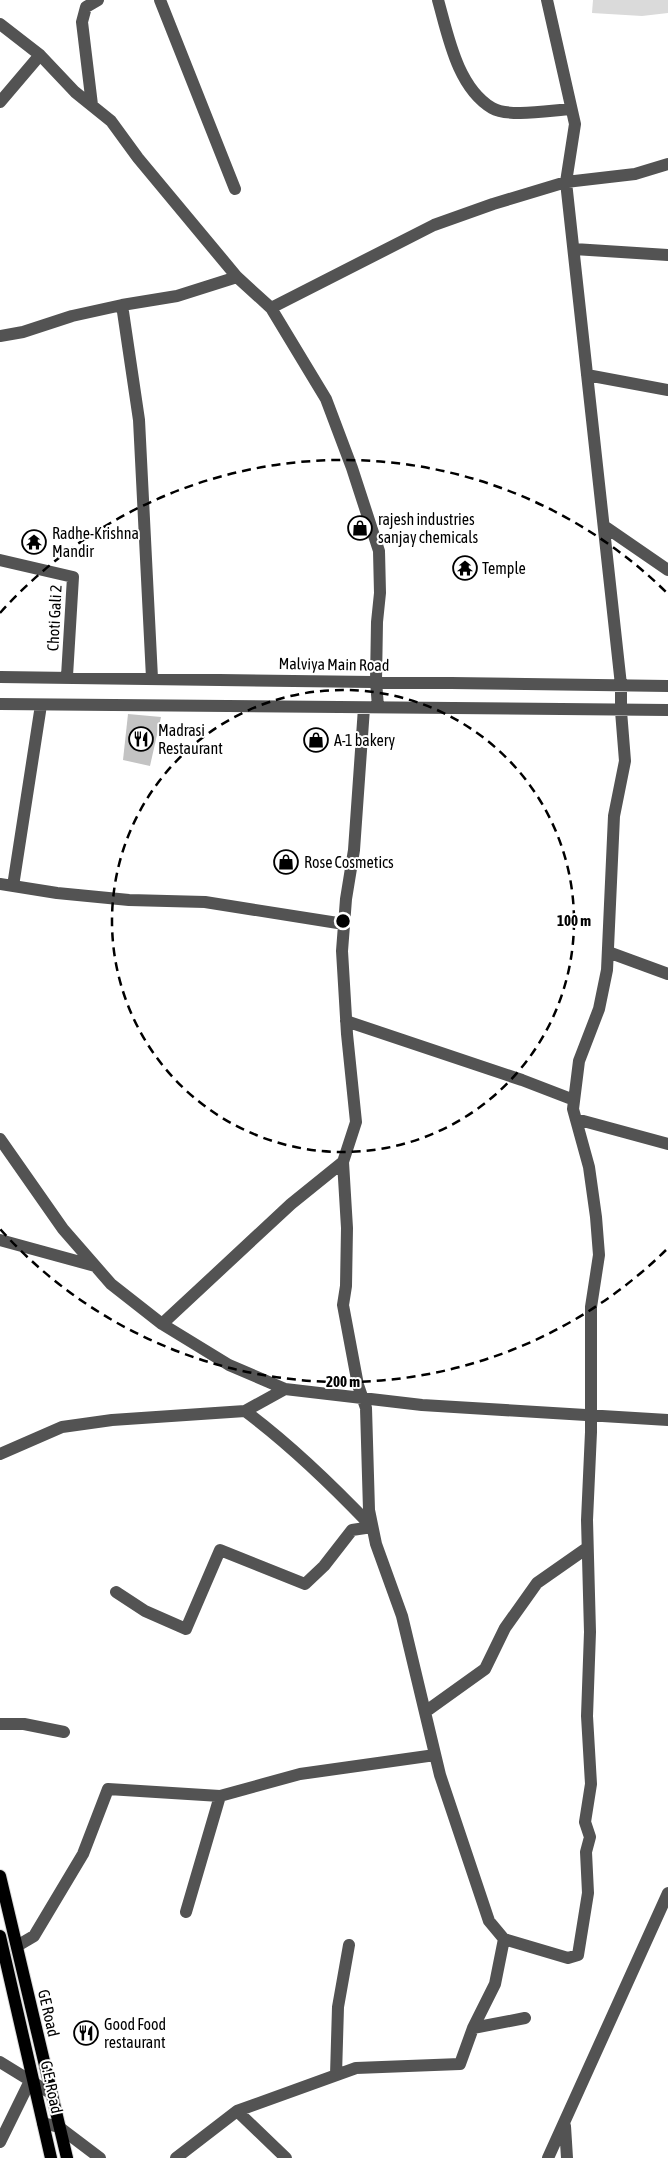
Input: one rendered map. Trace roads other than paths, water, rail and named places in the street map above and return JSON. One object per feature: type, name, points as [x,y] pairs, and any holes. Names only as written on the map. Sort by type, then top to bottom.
[{"type":"main road","name":"GE Road","points":[[0,1876],[67,2158]]},
{"type":"main road","name":"G.E. Road","points":[[0,1936],[51,2158]]},
{"type":"street","points":[[92,105],[82,22],[86,7],[98,0]]},
{"type":"street","points":[[160,0],[235,189]]},
{"type":"street","points":[[438,0],[449,40],[466,81],[492,108],[511,112],[572,109]]},
{"type":"street","points":[[364,708],[354,850],[342,951],[346,1022],[356,1122],[343,1162],[347,1228],[346,1286],[343,1305],[366,1408],[368,1483],[372,1527],[376,1544],[402,1616],[440,1775],[489,1921],[504,1939],[568,1958],[578,1955],[588,1893],[586,1852],[590,1837],[585,1822],[591,1784],[588,1765],[590,1742],[587,1716],[590,1632],[587,1548],[591,1416],[591,1307],[598,1255],[596,1217],[589,1167],[573,1109],[579,1061],[599,1009],[608,952],[614,816],[625,761],[620,711],[621,685],[566,182],[575,124],[547,0]]},
{"type":"street","points":[[0,24],[40,55],[76,92],[111,121],[138,158],[237,277],[271,308],[326,399],[352,468],[379,551],[380,593],[377,622],[376,681],[378,708]]},
{"type":"street","points":[[0,102],[40,55]]},
{"type":"street","points":[[271,308],[434,226],[493,204],[566,182],[636,174],[668,164]]},
{"type":"street","points":[[574,249],[668,255]]},
{"type":"street","points":[[0,336],[23,332],[72,316],[177,296],[237,277]]},
{"type":"street","points":[[122,305],[139,420],[152,678]]},
{"type":"street","points":[[587,375],[668,390]]},
{"type":"street","points":[[604,526],[668,570]]},
{"type":"street","name":"Choti Gali 2","points":[[0,560],[73,576],[67,676]]},
{"type":"street","name":"Malviya Main Road","points":[[0,677],[67,676],[668,686]]},
{"type":"street","points":[[0,704],[668,710]]},
{"type":"street","points":[[41,705],[6,885],[129,900],[205,902],[344,924]]},
{"type":"street","points":[[608,952],[668,974]]},
{"type":"street","points":[[346,1022],[522,1080],[574,1100]]},
{"type":"street","points":[[576,1119],[668,1144]]},
{"type":"street","points":[[0,1138],[63,1229],[111,1284],[162,1324],[229,1364],[285,1389],[362,1396],[422,1405],[668,1420]]},
{"type":"street","points":[[162,1324],[291,1204],[343,1162]]},
{"type":"street","points":[[0,1240],[95,1266]]},
{"type":"street","points":[[0,1454],[62,1427],[112,1420],[245,1412],[285,1389]]},
{"type":"street","points":[[245,1412],[311,1465],[372,1527]]},
{"type":"street","points":[[116,1592],[145,1611],[186,1630],[220,1550],[305,1584],[324,1566],[352,1530],[372,1527]]},
{"type":"street","points":[[425,1712],[485,1669],[506,1628],[537,1583],[587,1548]]},
{"type":"street","points":[[0,1724],[24,1724],[64,1732]]},
{"type":"street","points":[[17,1946],[34,1936],[83,1854],[108,1789],[220,1796],[300,1774],[435,1755]]},
{"type":"street","points":[[186,1912],[220,1796]]},
{"type":"street","points":[[548,2158],[668,1893]]},
{"type":"street","points":[[176,2158],[237,2111],[356,2068],[460,2064],[473,2028],[495,1984],[504,1939]]},
{"type":"street","points":[[336,2075],[338,2007],[349,1945]]},
{"type":"street","points":[[473,2028],[525,2018]]},
{"type":"street","points":[[0,2062],[52,2094]]},
{"type":"street","points":[[0,2142],[33,2083]]},
{"type":"street","points":[[237,2111],[286,2158]]},
{"type":"street","points":[[43,2123],[59,2126],[100,2158]]},
{"type":"street","points":[[565,2124],[567,2158]]},
{"type":"place","name":"rajesh industries sanjay chemicals","points":[[360,528]]},
{"type":"place","name":"Radhe-Krishna Mandir","points":[[34,542]]},
{"type":"place","name":"Temple","points":[[465,568]]},
{"type":"place","name":"Madrasi Restaurant","points":[[141,739]]},
{"type":"place","name":"A-1 bakery","points":[[316,740]]},
{"type":"place","name":"Rose Cosmetics","points":[[286,862]]},
{"type":"place","name":"Good Food restaurant","points":[[86,2033]]}]
